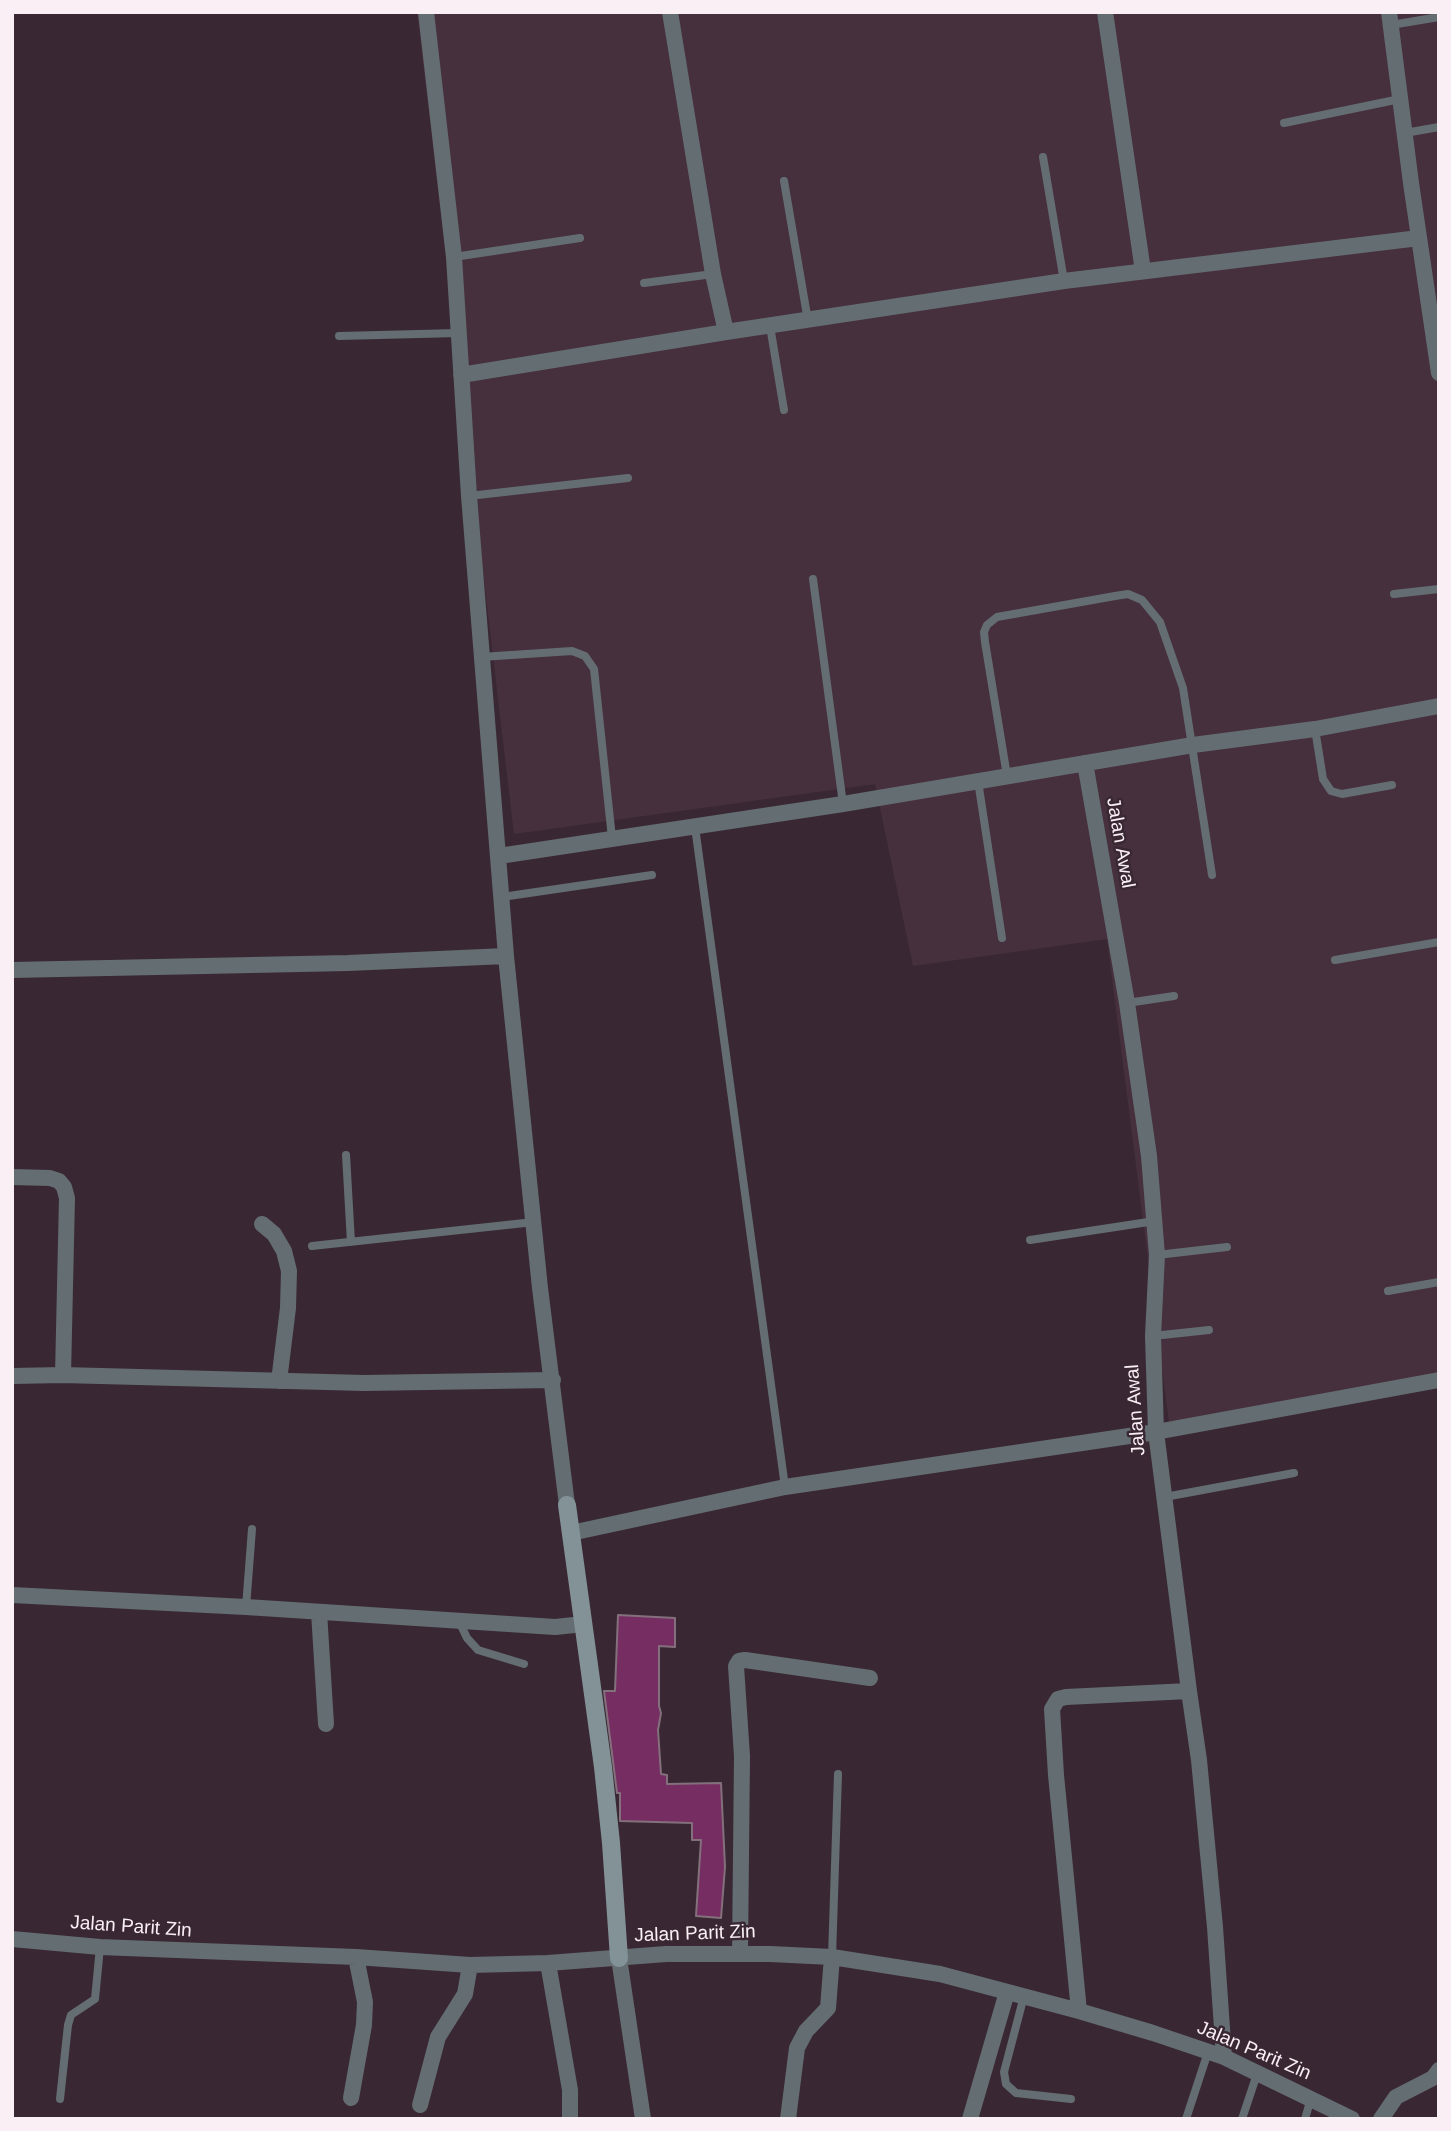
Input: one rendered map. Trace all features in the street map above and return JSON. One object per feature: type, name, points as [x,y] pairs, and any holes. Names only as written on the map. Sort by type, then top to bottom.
[{"type":"street","points":[[426,12],[454,257],[469,496],[506,956],[540,1288],[571,1533],[568,1626],[611,1843],[619,1958],[643,2119]]},
{"type":"street","points":[[670,12],[713,274],[726,332]]},
{"type":"street","points":[[1105,12],[1143,271]]},
{"type":"street","points":[[1390,19],[1439,373]]},
{"type":"street","points":[[461,375],[1064,281],[1419,238]]},
{"type":"street","points":[[499,856],[843,804],[1193,745],[1315,729],[1439,706]]},
{"type":"street","name":"Jalan Awal","points":[[1085,763],[1127,1003],[1149,1156],[1157,1255],[1153,1336],[1156,1432],[1199,1760],[1224,2057]]},
{"type":"street","points":[[12,971],[348,963],[506,956]]},
{"type":"street","points":[[12,1177],[50,1178],[59,1181],[67,1198],[63,1375]]},
{"type":"street","points":[[262,1224],[279,1242],[289,1271],[288,1308],[279,1381]]},
{"type":"street","points":[[12,1376],[364,1383],[553,1380]]},
{"type":"street","points":[[571,1533],[784,1482],[1156,1432],[1439,1380]]},
{"type":"street","points":[[12,1595],[568,1626]]},
{"type":"street","points":[[319,1612],[326,1724]]},
{"type":"street","points":[[740,1954],[742,1756],[736,1666],[739,1661],[745,1660],[870,1678]]},
{"type":"street","points":[[1079,2011],[1052,1709],[1058,1699],[1066,1697],[1189,1690]]},
{"type":"street","name":"Jalan Parit Zin","points":[[12,1939],[100,1947],[356,1957],[470,1965],[548,1963],[666,1954],[832,1957],[940,1974],[1079,2011],[1224,2057],[1352,2119]]},
{"type":"street","points":[[351,2098],[364,2025],[365,2002],[356,1957]]},
{"type":"street","points":[[788,2119],[797,2048],[806,2031],[828,2008],[832,1957]]},
{"type":"street","points":[[548,1963],[570,2091],[570,2119]]},
{"type":"street","points":[[420,2105],[438,2037],[465,1994],[470,1965]]},
{"type":"street","points":[[970,2119],[1007,1992]]},
{"type":"street","points":[[1381,2119],[1396,2097],[1437,2077]]},
{"type":"lane","points":[[1390,19],[1439,17]]},
{"type":"lane","points":[[1284,123],[1400,99]]},
{"type":"lane","points":[[1405,133],[1439,127]]},
{"type":"lane","points":[[1043,157],[1064,281]]},
{"type":"lane","points":[[784,181],[808,321]]},
{"type":"lane","points":[[454,257],[580,239]]},
{"type":"lane","points":[[643,283],[713,274]]},
{"type":"lane","points":[[769,326],[784,410]]},
{"type":"lane","points":[[339,336],[458,332]]},
{"type":"lane","points":[[469,496],[628,478]]},
{"type":"lane","points":[[813,579],[843,804]]},
{"type":"lane","points":[[1394,594],[1439,589]]},
{"type":"lane","points":[[1007,776],[985,642],[984,632],[987,625],[997,617],[1115,596],[1128,594],[1142,600],[1160,622],[1183,688],[1212,875]]},
{"type":"lane","points":[[481,657],[572,651],[585,656],[594,669],[612,838]]},
{"type":"lane","points":[[1315,729],[1323,779],[1331,791],[1342,794],[1392,785]]},
{"type":"lane","points":[[978,781],[1002,938]]},
{"type":"lane","points":[[695,827],[784,1482]]},
{"type":"lane","points":[[502,897],[652,875]]},
{"type":"lane","points":[[1335,960],[1439,942]]},
{"type":"lane","points":[[1127,1003],[1174,996]]},
{"type":"lane","points":[[346,1156],[351,1242]]},
{"type":"lane","points":[[1030,1240],[1155,1221]]},
{"type":"lane","points":[[312,1246],[534,1222]]},
{"type":"lane","points":[[1157,1255],[1227,1247]]},
{"type":"lane","points":[[1388,1291],[1439,1282]]},
{"type":"lane","points":[[1153,1336],[1209,1329]]},
{"type":"lane","points":[[1165,1497],[1294,1473]]},
{"type":"lane","points":[[246,1607],[252,1529]]},
{"type":"lane","points":[[459,1621],[478,1650],[524,1664]]},
{"type":"lane","points":[[832,1957],[838,1774]]},
{"type":"lane","points":[[60,2099],[68,2025],[71,2015],[95,1999],[100,1947]]},
{"type":"lane","points":[[1024,1996],[1004,2073],[1006,2084],[1016,2093],[1071,2099]]},
{"type":"lane","points":[[1186,2119],[1208,2052]]},
{"type":"lane","points":[[1242,2119],[1257,2074]]},
{"type":"lane","points":[[1305,2119],[1311,2098]]},
{"type":"shaded area","points":[[417,12],[1439,12],[1439,1377],[1170,1430],[1107,939],[913,966],[875,784],[514,834]]},
{"type":"building","points":[[618,1615],[675,1618],[675,1647],[659,1646],[661,1713],[658,1730],[661,1774],[667,1775],[667,1784],[721,1783],[725,1867],[721,1918],[696,1916],[701,1840],[692,1840],[692,1823],[620,1821],[620,1793],[617,1793],[604,1691],[615,1691]]}]
